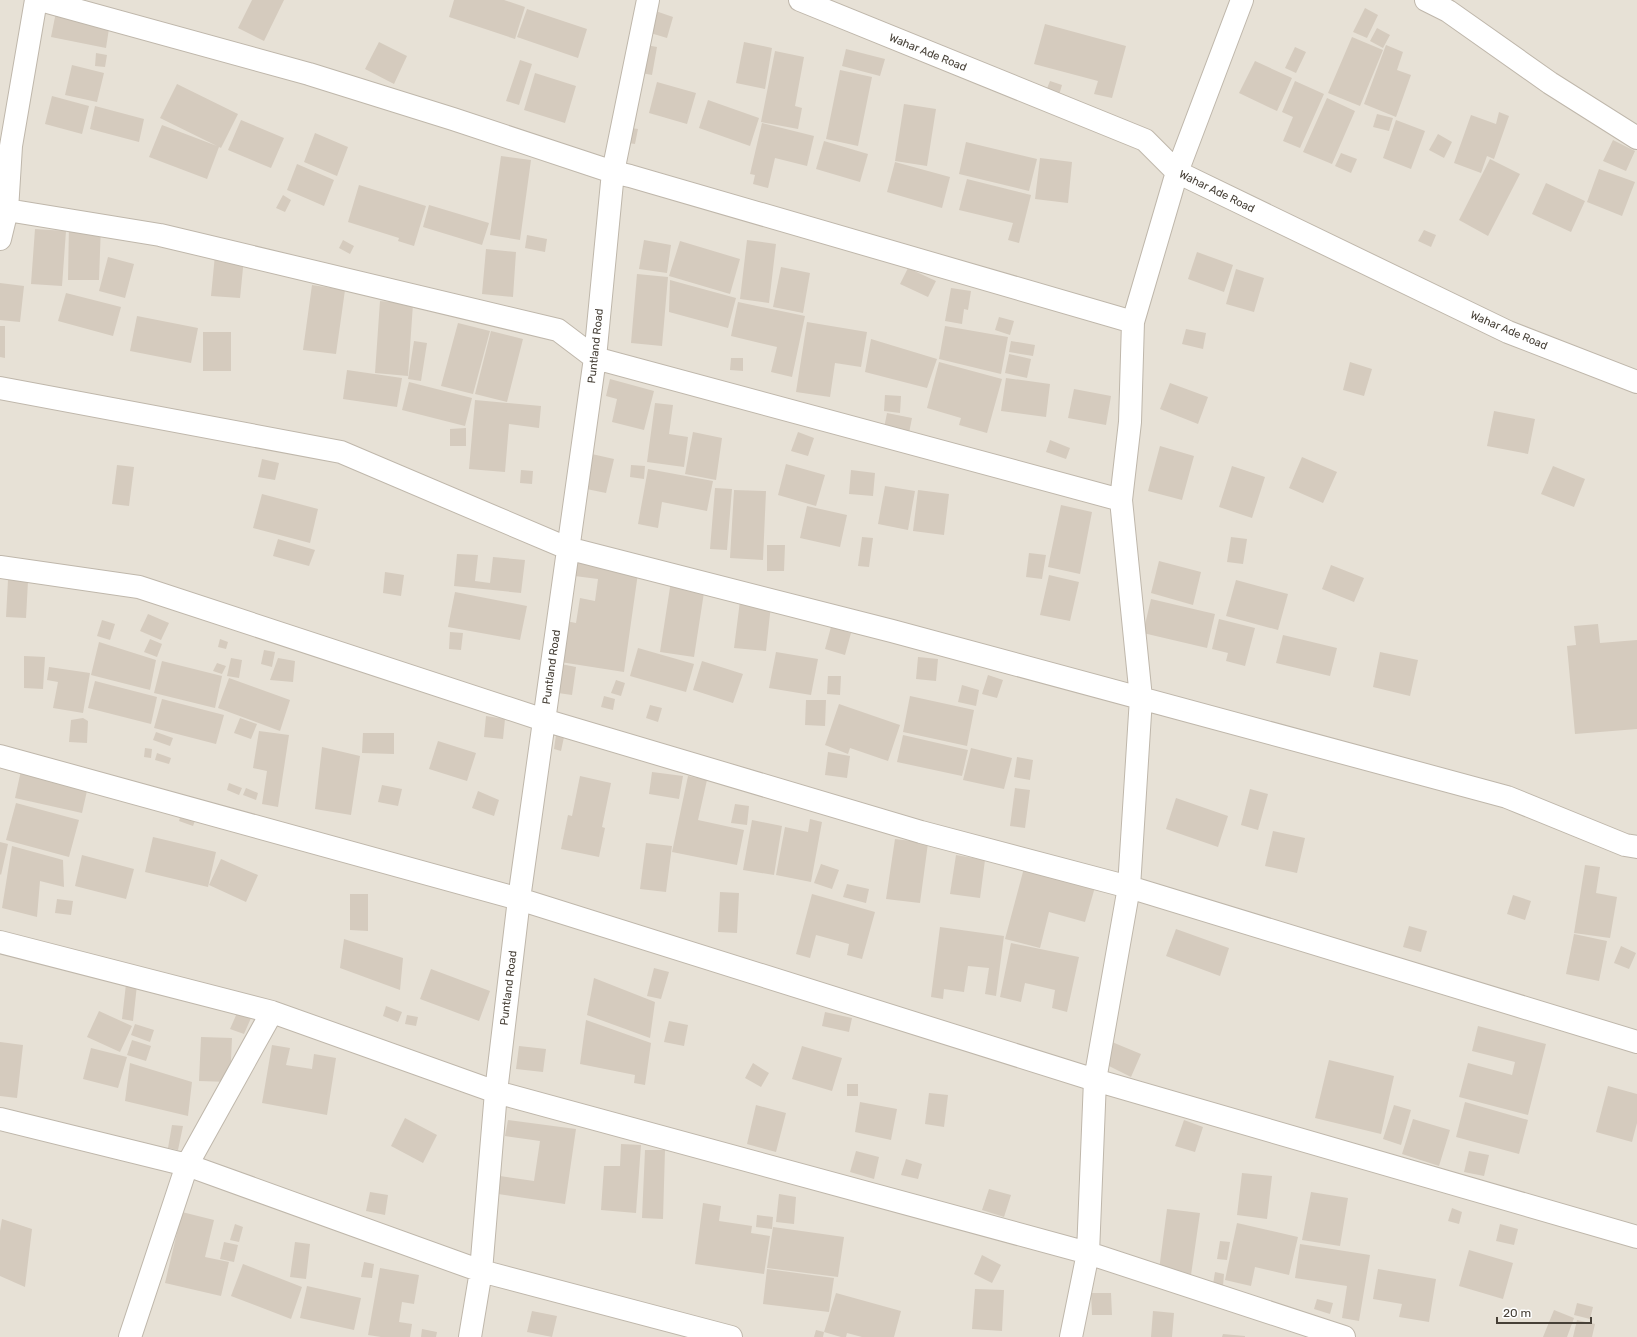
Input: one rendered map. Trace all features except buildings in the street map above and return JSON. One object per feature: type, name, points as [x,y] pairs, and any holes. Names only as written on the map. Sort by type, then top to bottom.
[{"type":"street","points":[[0,239],[7,210],[6,143],[36,0]]},
{"type":"street","points":[[40,0],[309,74],[453,119],[613,172],[1132,322]]},
{"type":"street","name":"Puntland Road","points":[[470,1337],[481,1271],[496,1092],[519,899],[595,358],[613,172],[648,0]]},
{"type":"street","name":"Wahar Ade Road","points":[[800,0],[1145,140],[1177,172],[1508,332],[1637,382]]},
{"type":"street","points":[[1070,1337],[1088,1253],[1095,1080],[1129,887],[1141,698],[1121,500],[1130,422],[1132,322],[1177,172],[1242,0]]},
{"type":"street","points":[[1426,0],[1448,12],[1550,83],[1637,138]]},
{"type":"street","points":[[7,210],[160,235],[558,330],[595,358],[1121,500]]},
{"type":"street","points":[[0,388],[341,452],[568,548],[892,631],[1507,797],[1625,844],[1637,847]]},
{"type":"street","points":[[0,567],[139,587],[544,720],[921,832],[1129,887],[1637,1042]]},
{"type":"street","points":[[0,756],[519,899],[1095,1080],[1637,1237]]},
{"type":"street","points":[[0,942],[272,1012],[496,1092],[1088,1253],[1344,1337]]},
{"type":"street","points":[[130,1337],[187,1165],[272,1012]]},
{"type":"street","points":[[0,1119],[187,1165],[481,1271],[731,1337]]},
{"type":"shaded area","points":[[0,0],[1637,0],[1637,1337],[0,1337]]}]
